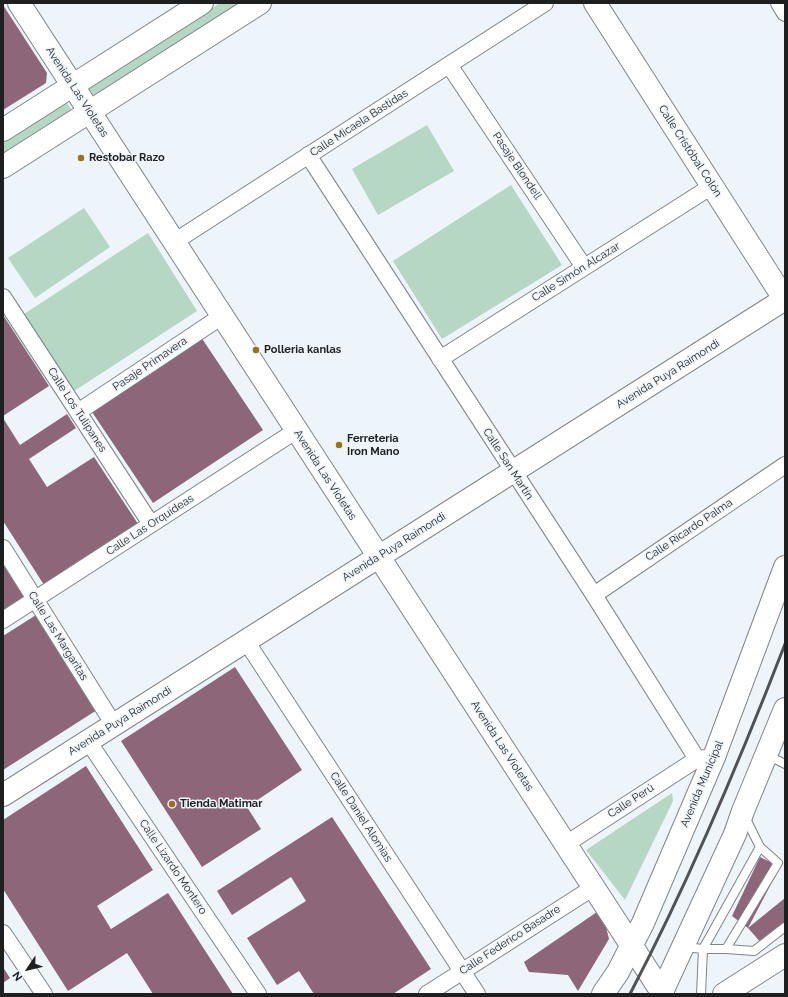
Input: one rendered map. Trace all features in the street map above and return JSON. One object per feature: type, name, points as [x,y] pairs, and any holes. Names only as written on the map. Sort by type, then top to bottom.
[{"type":"street","name":"Avenida Las Violetas","points":[[19,3],[662,993]]},
{"type":"street","points":[[3,130],[202,3]]},
{"type":"street","points":[[3,167],[260,3]]},
{"type":"street","name":"Calle Micaela Bastidas","points":[[174,242],[545,3]]},
{"type":"street","name":"Calle Cristóbal Colón","points":[[595,3],[785,299]]},
{"type":"street","points":[[779,3],[785,13]]},
{"type":"street","name":"Pasaje Blondell","points":[[449,65],[584,267]]},
{"type":"street","name":"Calle San Martín","points":[[308,155],[594,595],[705,758]]},
{"type":"street","name":"Calle Simón Alcazar","points":[[440,359],[712,186]]},
{"type":"street","name":"Calle Los Tulipanes","points":[[3,297],[151,524]]},
{"type":"street","name":"Avenida Puya Raimondi","points":[[3,795],[785,299]]},
{"type":"street","name":"Pasaje Primavera","points":[[78,412],[222,316]]},
{"type":"street","name":"Calle Las Orquídeas","points":[[3,620],[297,430]]},
{"type":"street","name":"Calle Ricardo Palma","points":[[594,595],[785,465]]},
{"type":"street","name":"Calle Las Margaritas","points":[[3,548],[114,725]]},
{"type":"street","name":"Avenida Municipal","points":[[603,994],[632,946],[643,924],[705,758],[785,567]]},
{"type":"street","name":"Calle Daniel Alomias","points":[[246,640],[477,994]]},
{"type":"street","points":[[662,993],[735,834],[743,811],[776,759],[785,709]]},
{"type":"street","name":"Calle Lizardo Montero","points":[[88,741],[258,994]]},
{"type":"street","name":"Calle Perú","points":[[566,844],[705,758]]},
{"type":"street","name":"Calle Federico Basadre","points":[[427,994],[594,887]]},
{"type":"street","points":[[3,933],[44,994]]},
{"type":"street","points":[[724,994],[785,955]]},
{"type":"lane","points":[[726,949],[782,866],[760,847],[743,811]]},
{"type":"lane","points":[[701,994],[703,949],[760,847]]},
{"type":"lane","points":[[682,947],[754,950],[785,927]]},
{"type":"green space","points":[[220,3],[244,3],[95,98],[88,88]]},
{"type":"green space","points":[[65,100],[73,112],[3,158],[3,141]]},
{"type":"green space","points":[[427,125],[454,171],[378,215],[352,169]]},
{"type":"green space","points":[[511,185],[562,265],[442,339],[393,261]]},
{"type":"green space","points":[[84,208],[110,247],[35,298],[8,258]]},
{"type":"green space","points":[[148,233],[197,311],[71,393],[21,316]]},
{"type":"green space","points":[[672,793],[673,801],[625,900],[586,850]]},
{"type":"building","points":[[3,5],[47,73],[46,83],[3,110]]},
{"type":"building","points":[[3,315],[49,386],[3,416]]},
{"type":"building","points":[[201,337],[263,430],[153,503],[90,409]]},
{"type":"building","points":[[67,414],[76,428],[29,459],[47,487],[94,457],[140,527],[46,588],[3,521],[3,418],[20,445]]},
{"type":"building","points":[[3,561],[28,599],[3,615]]},
{"type":"building","points":[[36,615],[97,710],[3,770],[3,636]]},
{"type":"building","points":[[235,667],[302,770],[247,807],[261,829],[202,867],[121,741]]},
{"type":"building","points":[[86,766],[153,870],[97,906],[111,929],[168,893],[233,994],[153,994],[127,953],[68,991],[3,889],[3,820]]},
{"type":"building","points":[[332,817],[431,969],[393,994],[314,994],[299,971],[277,985],[247,938],[306,901],[291,877],[232,915],[217,891]]},
{"type":"building","points":[[760,857],[780,867],[748,928],[732,916]]},
{"type":"building","points":[[785,898],[785,927],[763,945],[748,928]]},
{"type":"building","points":[[597,912],[605,923],[609,939],[578,991],[568,975],[529,972],[524,962]]},
{"type":"building","points":[[3,967],[10,978],[3,983]]},
{"type":"railway","points":[[630,994],[693,865],[750,733],[785,644]]},
{"type":"place","name":"Restobar Razo","points":[[81,158]]},
{"type":"place","name":"Polleria kanlas","points":[[256,350]]},
{"type":"place","name":"Ferreteria Iron Mano","points":[[339,445]]},
{"type":"place","name":"Tienda Matimar","points":[[172,804]]}]
